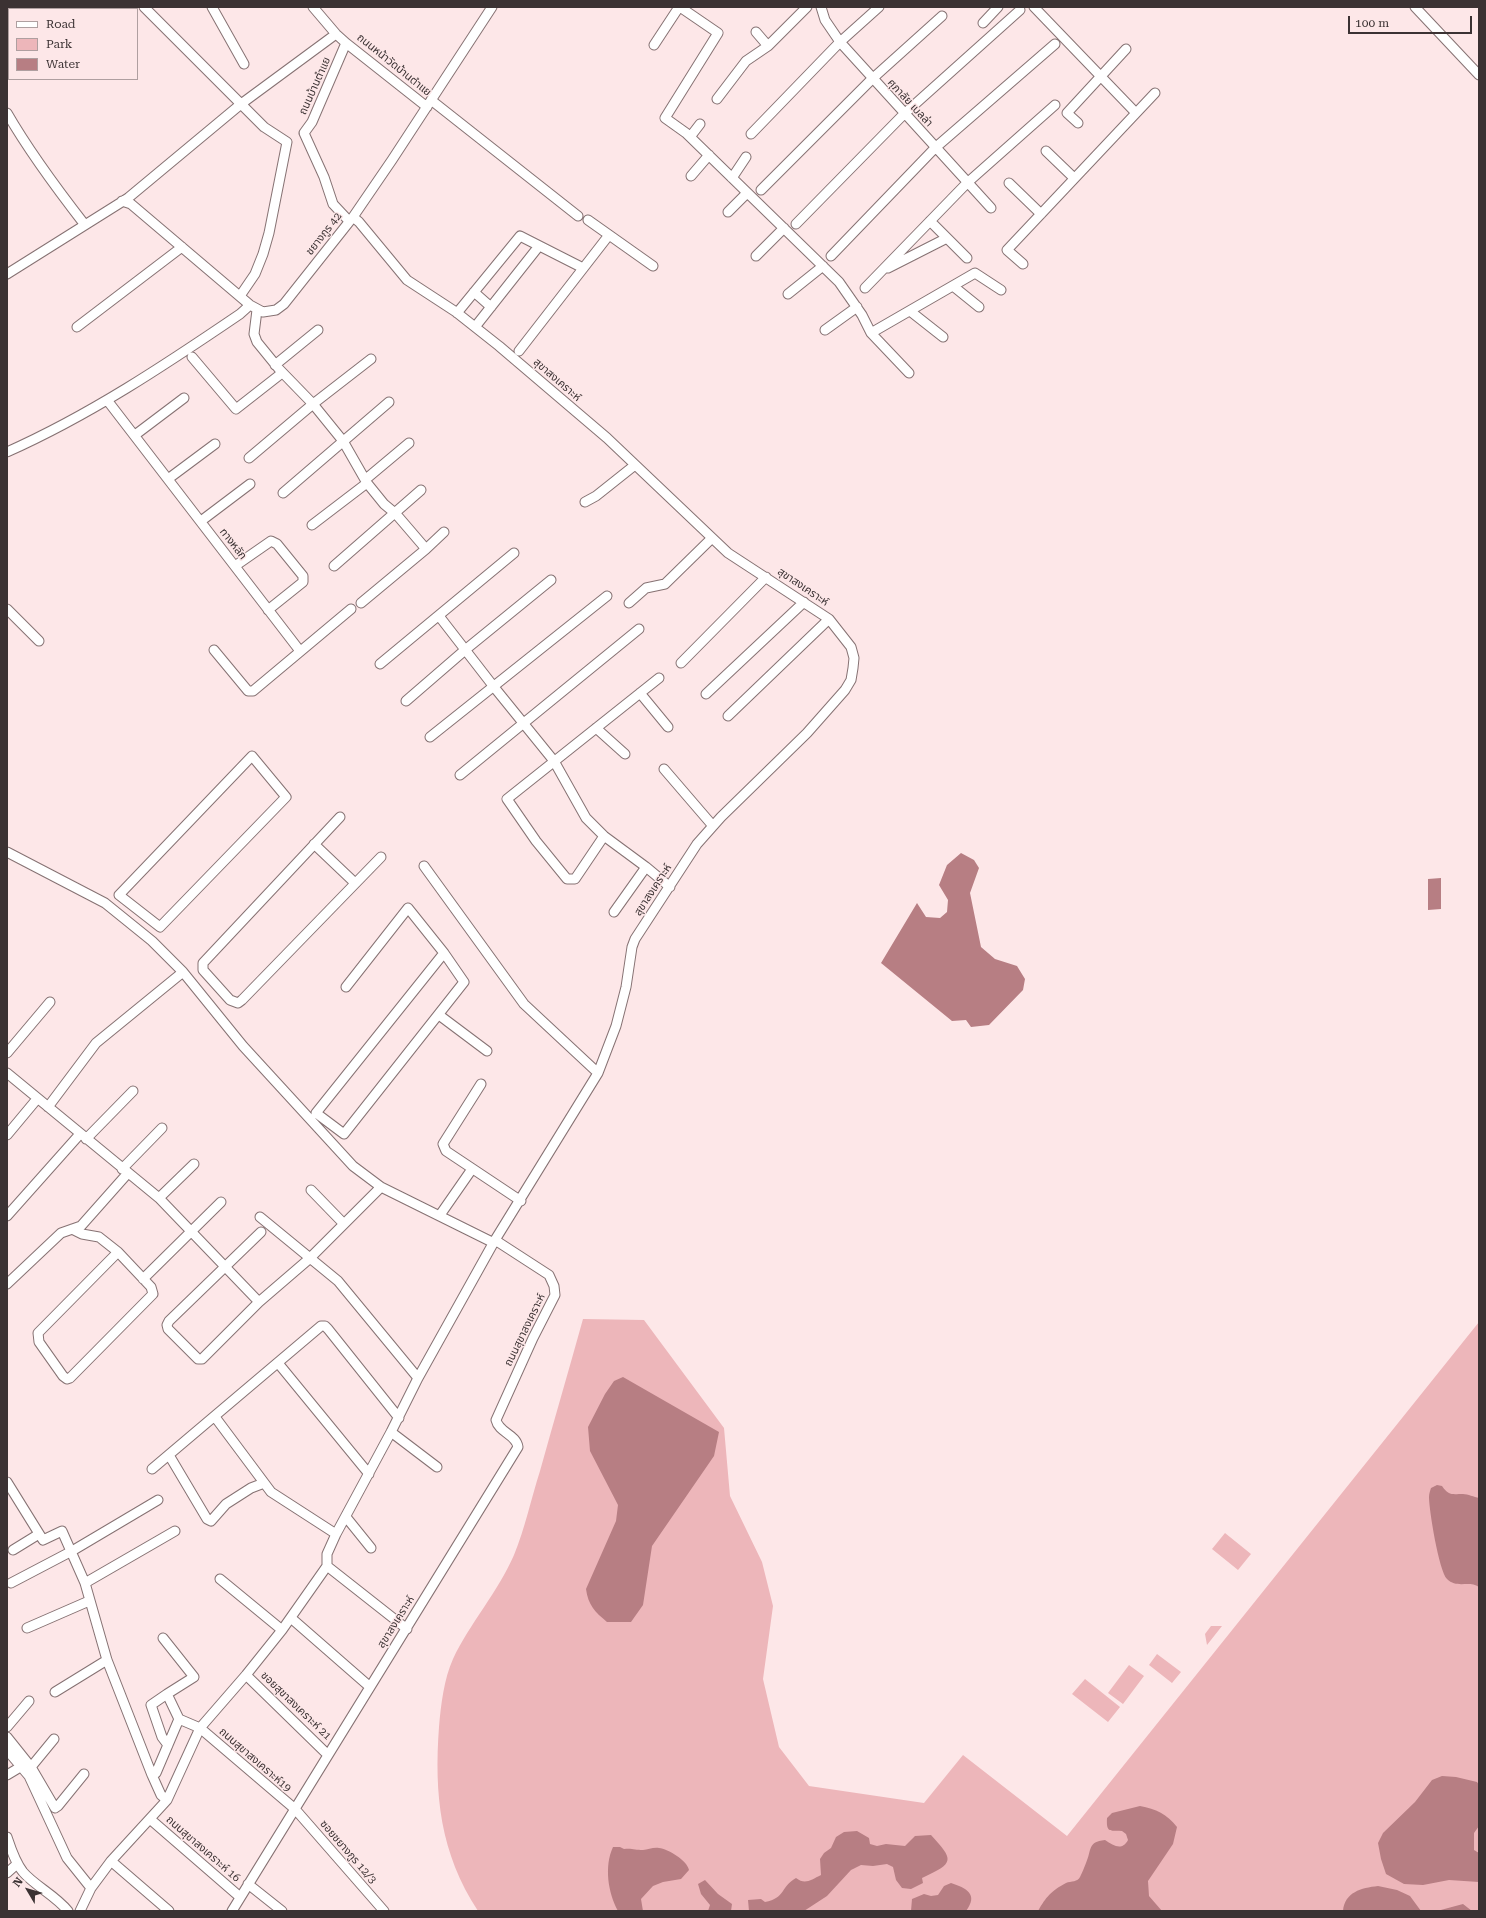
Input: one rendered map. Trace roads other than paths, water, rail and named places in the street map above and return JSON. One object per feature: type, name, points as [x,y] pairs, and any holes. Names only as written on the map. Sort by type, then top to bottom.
[{"type":"street","points":[[144,7],[264,128],[287,142],[269,233],[263,254],[255,274],[240,296]]},
{"type":"street","points":[[212,7],[244,64]]},
{"type":"street","points":[[313,7],[336,34],[346,43]]},
{"type":"street","name":"ชยางกูร 42","points":[[254,307],[263,312],[270,312],[284,304],[351,220],[492,7]]},
{"type":"street","points":[[654,45],[680,7],[718,33],[665,118],[690,137],[839,282],[871,333],[909,373]]},
{"type":"street","points":[[717,99],[746,62],[768,46],[807,7]]},
{"type":"street","name":"ศุภาลัย เบลล่า","points":[[821,7],[825,20],[840,42],[990,208]]},
{"type":"street","points":[[751,134],[840,42],[879,7]]},
{"type":"street","points":[[983,22],[998,7]]},
{"type":"street","points":[[1034,7],[1136,113]]},
{"type":"street","points":[[1415,7],[1479,75]]},
{"type":"street","points":[[796,224],[904,114],[1020,10]]},
{"type":"street","points":[[761,190],[872,79],[942,16]]},
{"type":"street","points":[[756,32],[768,46]]},
{"type":"street","points":[[7,274],[122,201],[241,104],[336,34]]},
{"type":"street","name":"ถนนหน้าวัดบ้านตำแย","points":[[346,43],[429,103],[578,216]]},
{"type":"street","name":"ถนนบ้านตำแย","points":[[346,43],[312,122],[304,133],[324,177],[333,204],[351,220]]},
{"type":"street","points":[[831,256],[935,148],[1055,44]]},
{"type":"street","points":[[1078,123],[1068,112],[1126,49]]},
{"type":"street","points":[[1024,264],[1007,250],[1155,92]]},
{"type":"street","points":[[865,288],[967,182],[1056,105]]},
{"type":"street","points":[[7,113],[46,175],[85,225]]},
{"type":"street","points":[[690,137],[700,124]]},
{"type":"street","points":[[1046,151],[1074,178]]},
{"type":"street","points":[[691,176],[709,155]]},
{"type":"street","points":[[732,178],[746,157]]},
{"type":"street","points":[[1009,183],[1041,214]]},
{"type":"street","points":[[728,212],[747,193]]},
{"type":"street","points":[[122,201],[131,204],[254,307]]},
{"type":"street","name":"สุขาสงเคราะห์","points":[[327,1566],[327,1554],[336,1534],[399,1418],[418,1378],[494,1241],[521,1201],[598,1073],[616,1026],[626,987],[634,943],[697,844],[713,826],[807,733],[841,695],[851,680],[854,658],[851,647],[829,619],[728,553],[607,438],[475,327],[407,280],[359,222],[351,220]]},
{"type":"street","points":[[588,220],[653,266]]},
{"type":"street","points":[[930,221],[967,258]]},
{"type":"street","points":[[756,256],[784,228]]},
{"type":"street","points":[[519,351],[609,235]]},
{"type":"street","points":[[457,314],[520,236],[583,268]]},
{"type":"street","points":[[881,272],[947,238]]},
{"type":"street","points":[[475,327],[539,246]]},
{"type":"street","points":[[77,327],[182,247]]},
{"type":"street","points":[[788,294],[823,266]]},
{"type":"street","points":[[871,333],[975,273],[1001,290]]},
{"type":"street","points":[[952,286],[979,307]]},
{"type":"street","points":[[474,292],[491,307]]},
{"type":"street","points":[[254,307],[254,334],[257,342],[282,373],[313,404],[343,441],[366,481],[384,504],[396,514],[426,549]]},
{"type":"street","points":[[7,452],[35,439],[107,400],[175,358],[240,314],[254,307]]},
{"type":"street","points":[[825,330],[856,307]]},
{"type":"street","points":[[910,311],[943,337]]},
{"type":"street","points":[[275,364],[318,330]]},
{"type":"street","points":[[192,357],[236,409],[282,373]]},
{"type":"street","points":[[249,458],[313,404],[371,359]]},
{"type":"street","points":[[135,435],[184,398]]},
{"type":"street","name":"ทางหลัก","points":[[107,400],[300,652]]},
{"type":"street","points":[[283,493],[388,402]]},
{"type":"street","points":[[312,525],[366,481],[409,442]]},
{"type":"street","points":[[168,479],[215,444]]},
{"type":"street","points":[[585,502],[596,496],[635,465]]},
{"type":"street","points":[[201,521],[250,484]]},
{"type":"street","points":[[334,566],[422,490]]},
{"type":"street","points":[[361,603],[426,549],[444,532]]},
{"type":"street","points":[[629,603],[646,588],[665,584],[712,538]]},
{"type":"street","points":[[235,566],[271,541],[277,544],[303,576],[303,582],[268,610]]},
{"type":"street","points":[[380,664],[514,553]]},
{"type":"street","points":[[681,663],[766,577]]},
{"type":"street","points":[[406,701],[465,650],[551,580]]},
{"type":"street","points":[[430,737],[607,596]]},
{"type":"street","points":[[706,694],[804,602]]},
{"type":"street","points":[[7,609],[39,641]]},
{"type":"street","points":[[214,650],[251,692],[351,609]]},
{"type":"street","points":[[439,616],[554,761],[586,818],[604,836],[670,887]]},
{"type":"street","points":[[728,716],[829,619]]},
{"type":"street","points":[[460,775],[492,748],[525,724],[639,629]]},
{"type":"street","points":[[604,836],[575,879],[567,879],[536,841],[507,799],[659,678]]},
{"type":"street","points":[[640,693],[668,727]]},
{"type":"street","points":[[596,728],[625,754]]},
{"type":"street","points":[[252,756],[286,796],[160,927],[140,912],[119,895],[252,756]]},
{"type":"street","points":[[664,768],[713,826]]},
{"type":"street","points":[[340,817],[203,964],[203,970],[220,989],[234,1002],[238,1003],[242,1000],[381,857]]},
{"type":"street","points":[[314,844],[355,883]]},
{"type":"street","points":[[7,852],[105,903],[130,923],[183,972],[243,1046],[353,1166],[381,1187],[494,1241]]},
{"type":"street","points":[[424,866],[524,1004],[598,1073]]},
{"type":"street","points":[[614,912],[646,867]]},
{"type":"street","points":[[346,987],[408,908],[444,954],[464,982],[344,1134],[316,1113],[444,954]]},
{"type":"street","points":[[130,923],[140,912]]},
{"type":"street","points":[[48,1107],[96,1043],[183,972]]},
{"type":"street","points":[[208,1001],[220,989]]},
{"type":"street","points":[[7,1053],[50,1002]]},
{"type":"street","points":[[439,1015],[487,1051]]},
{"type":"street","points":[[7,1073],[159,1198],[259,1302]]},
{"type":"street","points":[[481,1084],[443,1144],[446,1151],[521,1201]]},
{"type":"street","points":[[7,1216],[83,1137],[133,1091]]},
{"type":"street","points":[[7,1134],[37,1099]]},
{"type":"street","points":[[324,1136],[332,1125]]},
{"type":"street","points":[[7,1284],[61,1233],[81,1226],[162,1128]]},
{"type":"street","points":[[159,1198],[194,1164]]},
{"type":"street","points":[[440,1215],[472,1169]]},
{"type":"street","points":[[261,1232],[167,1325],[168,1329],[198,1359],[202,1359],[259,1302],[309,1259],[381,1187]]},
{"type":"street","points":[[311,1190],[344,1224]]},
{"type":"street","points":[[143,1279],[221,1202]]},
{"type":"street","points":[[260,1218],[338,1281],[418,1378]]},
{"type":"street","points":[[72,1229],[82,1234],[98,1236],[118,1252],[153,1290],[151,1298],[70,1378],[67,1379],[62,1376],[39,1342],[38,1333],[118,1252]]},
{"type":"street","name":"ถนนสุขาสงเคราะห์","points":[[494,1241],[549,1275],[554,1286],[555,1294],[533,1338],[496,1420],[497,1424],[514,1437],[518,1447]]},
{"type":"street","points":[[152,1468],[215,1417],[321,1326],[324,1326],[399,1418]]},
{"type":"street","points":[[278,1363],[369,1474]]},
{"type":"street","points":[[215,1417],[271,1492],[336,1534]]},
{"type":"street","points":[[391,1432],[437,1467]]},
{"type":"street","name":"สุขาสงเคราะห์","points":[[295,1810],[518,1447]]},
{"type":"street","points":[[169,1455],[207,1519],[211,1521],[226,1504],[251,1488],[264,1483]]},
{"type":"street","points":[[7,1482],[43,1540],[62,1531],[85,1583],[107,1660],[152,1775],[161,1795],[167,1800]]},
{"type":"street","points":[[11,1583],[72,1551],[158,1500]]},
{"type":"street","points":[[346,1517],[371,1548]]},
{"type":"street","points":[[85,1583],[175,1531]]},
{"type":"street","points":[[12,1550],[39,1534]]},
{"type":"street","points":[[80,1911],[91,1888],[111,1861],[167,1800],[200,1728],[246,1675],[282,1630],[327,1566],[406,1629]]},
{"type":"street","points":[[220,1579],[282,1630]]},
{"type":"street","points":[[27,1628],[89,1601]]},
{"type":"street","points":[[291,1618],[370,1687]]},
{"type":"street","points":[[163,1638],[194,1677],[151,1705],[162,1737],[168,1746]]},
{"type":"street","points":[[55,1692],[107,1660]]},
{"type":"street","name":"ชอยสุขาสงเคราะห์ 21","points":[[246,1675],[328,1755]]},
{"type":"street","points":[[152,1775],[156,1773],[179,1719],[167,1694]]},
{"type":"street","points":[[7,1727],[29,1701]]},
{"type":"street","name":"ถนนสุขาสงเคราะห์19","points":[[179,1719],[200,1728],[295,1810]]},
{"type":"street","points":[[7,1737],[55,1808],[84,1774]]},
{"type":"street","points":[[7,1775],[26,1767],[54,1739]]},
{"type":"street","points":[[7,1750],[26,1767],[67,1858],[91,1888]]},
{"type":"street","points":[[232,1911],[295,1810]]},
{"type":"street","name":"ซอยชยางกูร 12/3","points":[[295,1810],[384,1911]]},
{"type":"street","name":"ถนนสุขาสงเคราะห์ 16","points":[[150,1819],[240,1897]]},
{"type":"street","points":[[7,1837],[17,1864],[24,1873],[58,1899],[68,1911]]},
{"type":"street","points":[[111,1861],[169,1911]]},
{"type":"street","points":[[7,1873],[17,1864]]},
{"type":"street","points":[[248,1884],[282,1911]]},
{"type":"water","points":[[961,853],[974,860],[979,868],[970,893],[981,947],[995,959],[1017,966],[1025,979],[1023,990],[989,1025],[971,1027],[966,1020],[952,1021],[881,963],[917,903],[926,917],[940,918],[947,912],[948,900],[939,885],[947,865]]},
{"type":"water","points":[[1441,878],[1441,909],[1428,910],[1428,879]]},
{"type":"water","points":[[623,1377],[719,1432],[714,1456],[652,1546],[643,1605],[631,1622],[607,1622],[590,1604],[586,1589],[616,1521],[618,1505],[590,1451],[588,1427],[605,1394],[614,1381]]},
{"type":"water","points":[[1437,1485],[1442,1486],[1451,1494],[1465,1494],[1479,1498],[1479,1587],[1471,1584],[1451,1582],[1444,1574],[1435,1540],[1429,1504],[1431,1488]]},
{"type":"water","points":[[1442,1776],[1456,1777],[1477,1782],[1479,1785],[1479,1826],[1474,1833],[1474,1850],[1479,1853],[1479,1882],[1449,1880],[1423,1885],[1404,1884],[1386,1874],[1378,1843],[1383,1833],[1415,1802],[1432,1780]]},
{"type":"water","points":[[1140,1806],[1161,1813],[1177,1827],[1173,1844],[1148,1881],[1149,1896],[1162,1911],[1038,1911],[1046,1898],[1056,1889],[1066,1883],[1079,1879],[1091,1847],[1095,1843],[1105,1840],[1120,1846],[1126,1843],[1128,1840],[1126,1834],[1122,1831],[1112,1831],[1108,1829],[1107,1818],[1112,1813]]},
{"type":"water","points":[[857,1831],[869,1838],[870,1844],[877,1846],[886,1844],[905,1846],[915,1836],[931,1835],[944,1850],[948,1860],[941,1868],[922,1878],[923,1883],[911,1889],[902,1888],[896,1880],[893,1867],[887,1864],[873,1866],[861,1865],[851,1870],[827,1896],[804,1911],[749,1911],[748,1900],[761,1899],[765,1902],[772,1900],[780,1895],[787,1885],[796,1878],[805,1881],[821,1875],[820,1859],[824,1853],[831,1848],[836,1837],[844,1832]]},
{"type":"water","points":[[613,1847],[640,1850],[655,1848],[663,1849],[685,1862],[689,1870],[681,1879],[663,1882],[653,1886],[641,1899],[643,1911],[618,1911],[612,1896],[608,1879],[610,1854]]},
{"type":"water","points":[[705,1880],[718,1894],[732,1904],[731,1911],[708,1911],[710,1905],[701,1894],[698,1884]]},
{"type":"water","points":[[951,1883],[962,1887],[969,1892],[971,1900],[966,1911],[911,1911],[912,1899],[924,1894],[931,1896],[938,1895],[944,1886]]},
{"type":"water","points":[[1378,1886],[1397,1890],[1410,1896],[1421,1911],[1343,1911],[1344,1905],[1350,1895],[1366,1888]]},
{"type":"water","points":[[1463,1904],[1472,1911],[1437,1911]]}]
